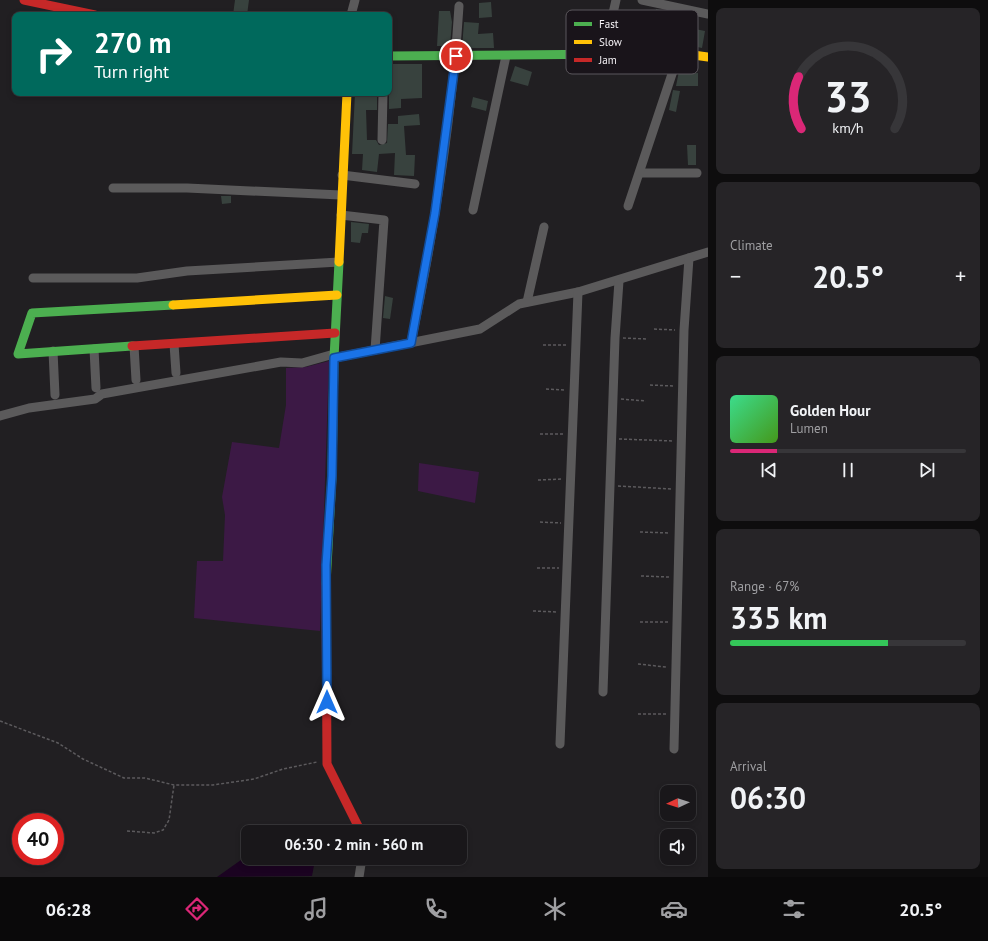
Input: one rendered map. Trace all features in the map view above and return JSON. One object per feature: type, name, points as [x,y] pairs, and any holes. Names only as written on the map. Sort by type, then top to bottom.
[{"type":"street","points":[[24,0],[81,12]]},
{"type":"street","points":[[352,12],[355,0]]},
{"type":"street","points":[[614,10],[616,0]]},
{"type":"street","points":[[642,0],[689,10]]},
{"type":"street","points":[[411,343],[435,213],[456,56],[459,6]]},
{"type":"street","points":[[698,12],[708,14]]},
{"type":"street","points":[[392,56],[506,56],[566,54]]},
{"type":"street","points":[[474,210],[506,56]]},
{"type":"street","points":[[698,56],[708,57]]},
{"type":"street","points":[[628,206],[672,74]]},
{"type":"street","points":[[347,96],[334,356],[332,476],[326,565],[327,764],[357,825]]},
{"type":"street","points":[[382,96],[382,140]]},
{"type":"street","points":[[640,173],[697,173]]},
{"type":"street","points":[[342,175],[415,184]]},
{"type":"street","points":[[113,188],[187,188],[341,195]]},
{"type":"street","points":[[341,215],[384,220],[375,350]]},
{"type":"street","points":[[527,302],[544,227]]},
{"type":"street","points":[[0,416],[29,408],[95,399],[102,394],[176,380],[281,362],[302,363],[480,329],[519,304],[578,292],[619,281],[708,252]]},
{"type":"street","points":[[674,749],[684,330],[690,258]]},
{"type":"street","points":[[33,278],[137,278],[187,271],[339,262]]},
{"type":"street","points":[[603,692],[615,338],[619,281]]},
{"type":"street","points":[[560,744],[578,292]]},
{"type":"street","points":[[335,333],[18,354],[32,313],[337,295]]},
{"type":"street","points":[[174,344],[176,373]]},
{"type":"street","points":[[134,346],[136,380]]},
{"type":"street","points":[[94,349],[96,388]]},
{"type":"street","points":[[53,352],[55,395]]},
{"type":"street","points":[[358,877],[361,865]]},
{"type":"path","points":[[654,329],[684,330]]},
{"type":"path","points":[[615,338],[647,339]]},
{"type":"path","points":[[542,345],[576,346]]},
{"type":"path","points":[[650,385],[683,387]]},
{"type":"path","points":[[546,389],[574,390]]},
{"type":"path","points":[[613,398],[646,401]]},
{"type":"path","points":[[540,434],[572,434]]},
{"type":"path","points":[[612,438],[682,442]]},
{"type":"path","points":[[538,480],[571,479]]},
{"type":"path","points":[[610,485],[681,490]]},
{"type":"path","points":[[540,522],[569,523]]},
{"type":"path","points":[[640,532],[680,533]]},
{"type":"path","points":[[537,568],[567,568]]},
{"type":"path","points":[[641,576],[678,577]]},
{"type":"path","points":[[533,611],[566,612]]},
{"type":"path","points":[[640,622],[677,623]]},
{"type":"path","points":[[638,664],[676,668]]},
{"type":"path","points":[[638,714],[675,714]]},
{"type":"path","points":[[0,721],[58,743],[83,759],[124,778],[145,778],[174,785],[213,785],[254,779],[314,762],[327,764]]},
{"type":"path","points":[[127,831],[154,833],[163,830],[169,820],[174,785]]},
{"type":"shaded area","points":[[329,361],[320,631],[194,618],[197,561],[223,561],[225,515],[222,497],[232,442],[279,448],[286,405],[286,368],[306,367]]},
{"type":"shaded area","points":[[419,463],[479,472],[475,503],[418,491]]},
{"type":"shaded area","points":[[241,860],[241,865],[314,865],[312,876],[217,877]]},
{"type":"building","points":[[235,0],[249,0],[247,12],[233,12]]},
{"type":"building","points":[[491,2],[492,17],[479,18],[479,3]]},
{"type":"building","points":[[439,11],[450,11],[452,22],[450,46],[437,46]]},
{"type":"building","points":[[464,22],[479,23],[478,34],[493,33],[494,48],[462,48]]},
{"type":"building","points":[[698,30],[705,31],[702,48],[698,47]]},
{"type":"building","points":[[392,64],[422,64],[422,98],[401,99],[401,108],[389,109],[389,96],[392,96]]},
{"type":"building","points":[[515,66],[532,72],[528,86],[510,81]]},
{"type":"building","points":[[678,74],[698,74],[698,86],[676,86]]},
{"type":"building","points":[[673,90],[680,91],[676,112],[669,110]]},
{"type":"building","points":[[355,96],[377,96],[377,110],[366,110],[367,140],[376,140],[379,145],[387,143],[388,124],[398,124],[398,116],[419,114],[420,125],[404,126],[406,155],[415,155],[414,176],[394,175],[395,153],[379,154],[377,172],[362,170],[363,154],[352,154]]},
{"type":"building","points":[[473,97],[488,101],[486,111],[471,107]]},
{"type":"building","points":[[687,145],[696,145],[696,165],[688,165]]},
{"type":"building","points":[[221,196],[231,196],[231,203],[222,204]]},
{"type":"building","points":[[351,222],[369,224],[368,233],[362,233],[360,243],[351,242]]},
{"type":"building","points":[[385,296],[393,298],[390,319],[383,318]]},
{"type":"traffic: fast","points":[[392,56],[566,54]]},
{"type":"traffic: fast","points":[[326,584],[332,476],[334,358],[339,262]]},
{"type":"traffic: fast","points":[[132,346],[18,354],[32,313],[173,305]]},
{"type":"traffic: slow","points":[[698,56],[708,57]]},
{"type":"traffic: slow","points":[[339,262],[347,96]]},
{"type":"traffic: slow","points":[[173,305],[337,295]]},
{"type":"traffic: jam","points":[[24,0],[81,12]]},
{"type":"traffic: jam","points":[[132,346],[335,333]]},
{"type":"traffic: jam","points":[[326,584],[327,764],[358,825]]},
{"type":"route","points":[[327,702],[326,565],[332,476],[334,358],[411,343],[435,213],[456,56]]}]
